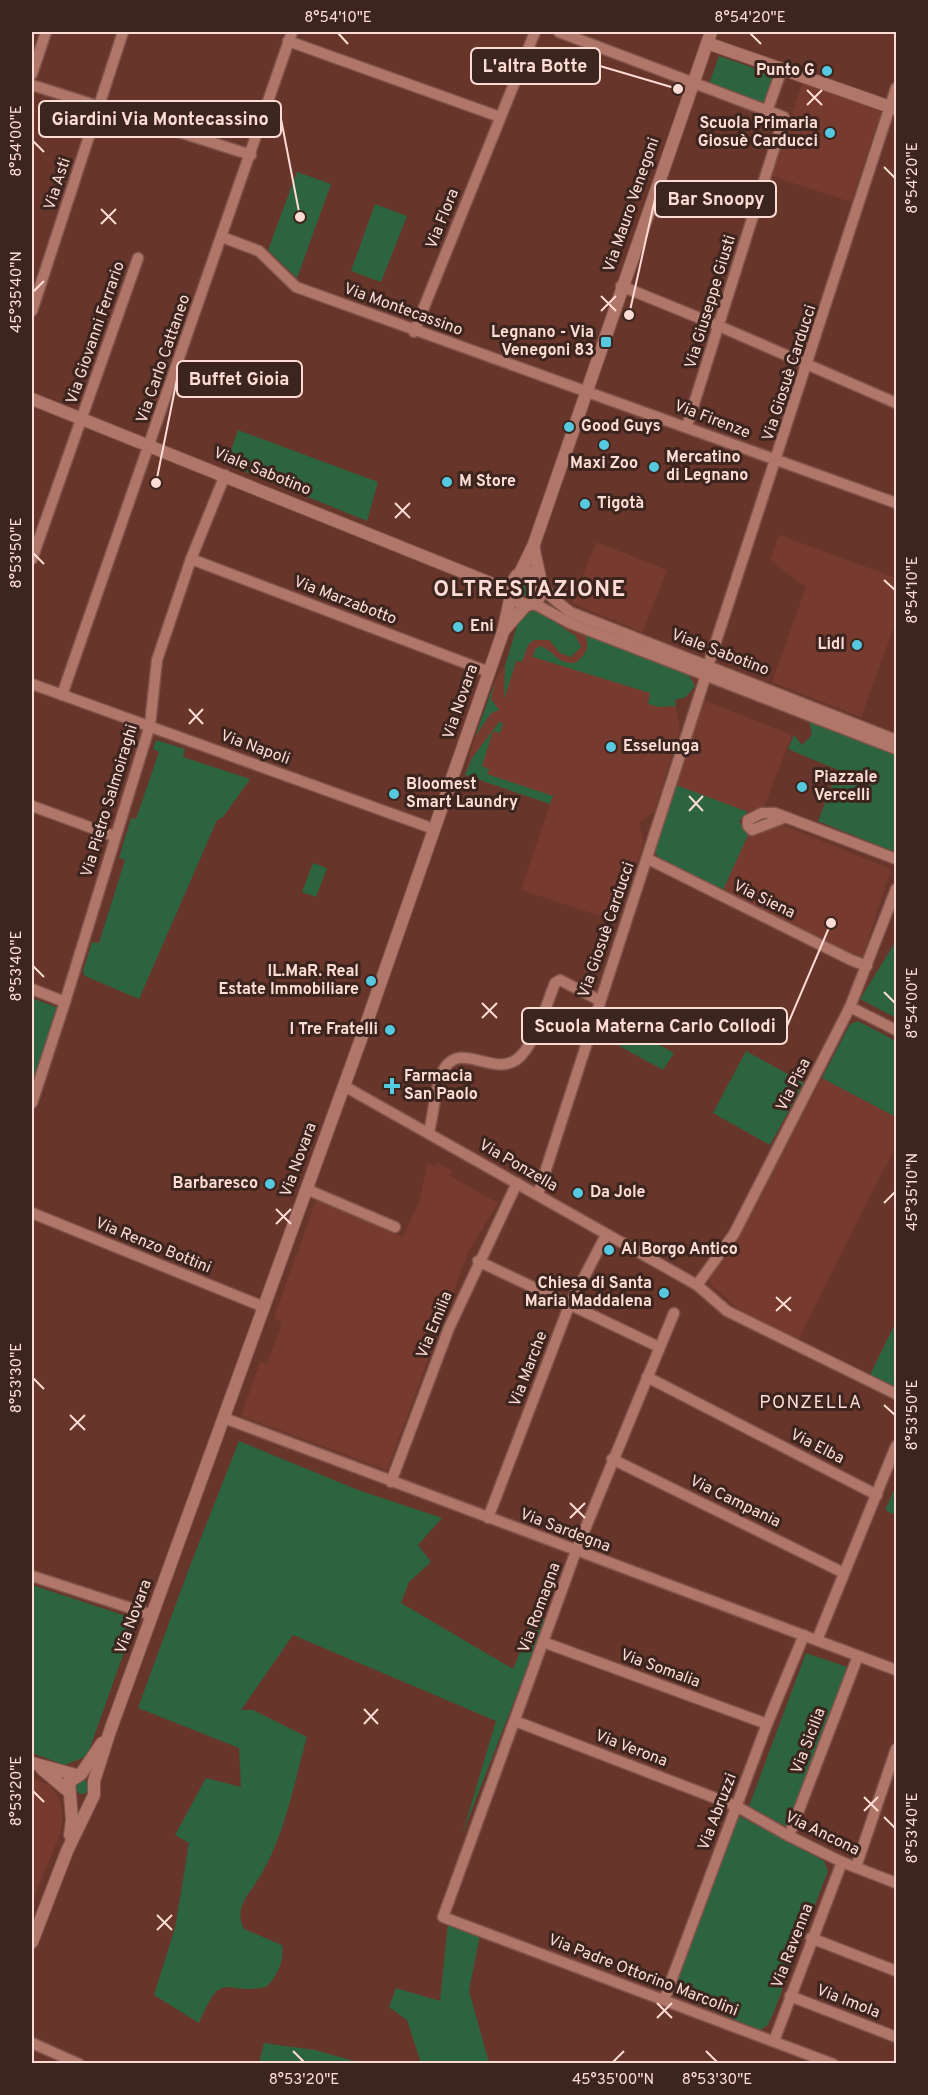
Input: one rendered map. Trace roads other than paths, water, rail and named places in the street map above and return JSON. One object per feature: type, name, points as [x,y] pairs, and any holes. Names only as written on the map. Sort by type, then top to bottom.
[{"type":"street","points":[[32,74],[46,32]]},
{"type":"street","name":"Via Asti","points":[[32,310],[123,32]]},
{"type":"street","name":"Via Flora","points":[[414,332],[535,32]]},
{"type":"street","points":[[559,32],[767,111],[782,69]]},
{"type":"street","points":[[290,36],[500,117]]},
{"type":"street","name":"Via Carlo Cattaneo","points":[[63,695],[251,155],[290,36]]},
{"type":"street","points":[[709,37],[782,69],[894,108]]},
{"type":"street","name":"Via Mauro Venegoni","points":[[585,390],[709,37]]},
{"type":"street","points":[[32,86],[251,155]]},
{"type":"street","name":"Via Giosuè Carducci","points":[[538,1194],[599,1000],[648,859],[707,670],[894,108],[897,88]]},
{"type":"street","name":"Via Giuseppe Giusti","points":[[687,426],[784,117],[767,111]]},
{"type":"street","name":"Via Montecassino","points":[[222,237],[259,251],[296,287],[414,332],[585,390]]},
{"type":"street","name":"Via Giovanni Ferrario","points":[[32,559],[138,258]]},
{"type":"street","points":[[621,286],[720,326],[897,404]]},
{"type":"street","points":[[534,544],[540,579],[540,597],[530,604],[517,602],[511,593],[517,575],[534,544],[585,390]]},
{"type":"street","name":"Via Firenze","points":[[585,390],[897,503]]},
{"type":"street","name":"Viale Sabotino","points":[[32,399],[480,578],[511,593]]},
{"type":"street","name":"Via Pietro Salmoiraghi","points":[[32,1103],[150,725],[156,660],[191,559],[225,475]]},
{"type":"street","name":"Via Marzabotto","points":[[191,559],[489,672]]},
{"type":"street","points":[[517,575],[530,572],[540,579]]},
{"type":"street","name":"Viale Sabotino","points":[[480,578],[517,575]]},
{"type":"street","name":"Viale Sabotino","points":[[540,579],[550,596],[570,612],[897,749]]},
{"type":"street","name":"Via Novara","points":[[32,1942],[67,1851],[96,1790],[94,1781],[110,1731],[344,1086],[503,632],[511,593]]},
{"type":"street","name":"Viale Sabotino","points":[[530,604],[570,623],[707,670],[897,740]]},
{"type":"street","name":"Via Novara","points":[[503,632],[530,604]]},
{"type":"street","name":"Via Napoli","points":[[32,684],[434,829]]},
{"type":"street","points":[[32,806],[114,836]]},
{"type":"street","points":[[786,817],[897,859]]},
{"type":"street","name":"Via Siena","points":[[648,859],[850,960],[867,966]]},
{"type":"street","name":"Via Pisa","points":[[697,1285],[734,1234],[850,1007],[897,889]]},
{"type":"street","points":[[429,1132],[443,1070],[452,1060],[464,1057],[499,1066],[515,1061],[525,1052],[555,983],[561,980],[599,1000]]},
{"type":"street","points":[[32,989],[65,1002]]},
{"type":"street","points":[[850,1007],[897,1030]]},
{"type":"street","name":"Via Ponzella","points":[[344,1086],[697,1285],[727,1311],[897,1394]]},
{"type":"street","name":"Via Emilia","points":[[391,1482],[449,1328],[517,1183]]},
{"type":"street","points":[[306,1189],[395,1227]]},
{"type":"street","name":"Via Renzo Bottini","points":[[32,1213],[264,1307]]},
{"type":"street","name":"Via Marche","points":[[488,1518],[569,1306],[606,1235]]},
{"type":"street","points":[[478,1262],[659,1347]]},
{"type":"street","name":"Via Romagna","points":[[443,1917],[477,1816],[515,1721],[612,1459],[674,1314]]},
{"type":"street","name":"Via Elba","points":[[647,1377],[877,1495]]},
{"type":"street","name":"Via Sardegna","points":[[224,1418],[488,1518],[575,1556],[804,1635],[897,1670]]},
{"type":"street","points":[[817,1640],[897,1446]]},
{"type":"street","name":"Via Campania","points":[[612,1459],[844,1573]]},
{"type":"street","points":[[32,1576],[152,1616]]},
{"type":"street","name":"Via Abruzzi","points":[[664,2000],[767,1724],[804,1635]]},
{"type":"street","name":"Via Somalia","points":[[543,1642],[767,1724]]},
{"type":"street","name":"Via Sicilia","points":[[789,1836],[858,1656]]},
{"type":"street","name":"Via Verona","points":[[515,1721],[736,1806]]},
{"type":"street","name":"Via Novara","points":[[67,1851],[72,1820],[69,1782],[78,1774],[110,1731]]},
{"type":"street","points":[[856,1868],[896,1752]]},
{"type":"street","points":[[35,1764],[78,1774],[94,1781]]},
{"type":"street","points":[[35,1764],[82,1802],[91,1798]]},
{"type":"street","name":"Via Ancona","points":[[736,1806],[842,1862],[897,1883]]},
{"type":"street","name":"Via Ravenna","points":[[774,2041],[842,1862]]},
{"type":"street","name":"Via Padre Ottorino Marcolini","points":[[443,1917],[833,2064]]},
{"type":"street","points":[[812,1938],[896,1969]]},
{"type":"street","name":"Via Imola","points":[[790,1996],[897,2037]]},
{"type":"street","points":[[32,2043],[79,2064]]},
{"type":"place","name":"Punto G","points":[[827,71]]},
{"type":"place","name":"L'altra Botte","points":[[678,89]]},
{"type":"place","name":"Scuola Primaria Giosuè Carducci","points":[[830,133]]},
{"type":"place","name":"Giardini Via Montecassino","points":[[300,217]]},
{"type":"place","name":"Bar Snoopy","points":[[629,315]]},
{"type":"place","name":"Legnano - Via Venegoni 83","points":[[606,342]]},
{"type":"place","name":"Good Guys","points":[[569,427]]},
{"type":"place","name":"Maxi Zoo","points":[[604,445]]},
{"type":"place","name":"Mercatino di Legnano","points":[[654,467]]},
{"type":"place","name":"M Store","points":[[447,482]]},
{"type":"place","name":"Buffet Gioia","points":[[156,483]]},
{"type":"place","name":"Tigotà","points":[[585,504]]},
{"type":"place","name":"Eni","points":[[458,627]]},
{"type":"place","name":"Lidl","points":[[857,645]]},
{"type":"place","name":"Esselunga","points":[[611,747]]},
{"type":"place","name":"Piazzale Vercelli","points":[[802,787]]},
{"type":"place","name":"Bloomest Smart Laundry","points":[[394,794]]},
{"type":"place","name":"Scuola Materna Carlo Collodi","points":[[831,923]]},
{"type":"place","name":"IL.MaR. Real Estate Immobiliare","points":[[371,981]]},
{"type":"place","name":"I Tre Fratelli","points":[[390,1030]]},
{"type":"place","name":"Farmacia San Paolo","points":[[392,1086]]},
{"type":"place","name":"Barbaresco","points":[[270,1184]]},
{"type":"place","name":"Da Jole","points":[[578,1193]]},
{"type":"place","name":"Al Borgo Antico","points":[[609,1250]]},
{"type":"place","name":"Chiesa di Santa Maria Maddalena","points":[[664,1293]]},
{"type":"district","name":"OLTRESTAZIONE","points":[[530,590]]},
{"type":"district","name":"PONZELLA","points":[[811,1403]]}]
